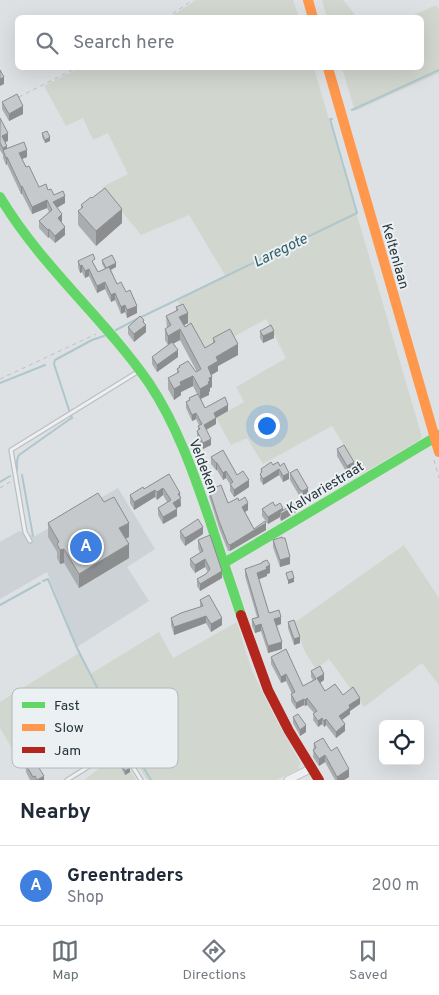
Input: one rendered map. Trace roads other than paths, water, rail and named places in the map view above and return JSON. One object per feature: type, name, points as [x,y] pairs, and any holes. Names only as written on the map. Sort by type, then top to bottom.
[{"type":"street","points":[[308,0],[312,15]]},
{"type":"street","name":"Keltenlaan","points":[[329,70],[437,436],[439,452]]},
{"type":"street","name":"Veldeken","points":[[0,197],[35,248],[140,370],[168,416],[193,470],[268,690],[289,731],[319,780]]},
{"type":"street","name":"Kalvariestraat","points":[[224,563],[437,436]]},
{"type":"street","points":[[288,780],[312,768]]},
{"type":"lane","points":[[30,541],[25,532],[10,450],[140,370]]},
{"type":"lane","points":[[67,780],[86,768]]},
{"type":"lane","points":[[134,768],[142,780]]},
{"type":"waterway","name":"Laregote","points":[[352,110],[439,70]]},
{"type":"waterway","name":"Laregote","points":[[116,330],[357,213],[330,119],[332,119]]},
{"type":"waterway","name":"Laregote","points":[[69,410],[54,364],[55,360],[92,340],[104,336]]},
{"type":"waterway","points":[[0,383],[45,365]]},
{"type":"waterway","name":"Laregote","points":[[16,472],[19,455],[72,418],[71,415]]},
{"type":"waterway","points":[[22,475],[33,536]]},
{"type":"waterway","name":"Laregote","points":[[0,482],[10,476]]},
{"type":"waterway","points":[[43,581],[48,579],[77,648],[97,688]]},
{"type":"waterway","points":[[0,605],[40,583]]},
{"type":"waterway","points":[[144,768],[151,780]]},
{"type":"place","name":"Greentraders","points":[[86,547]]}]
